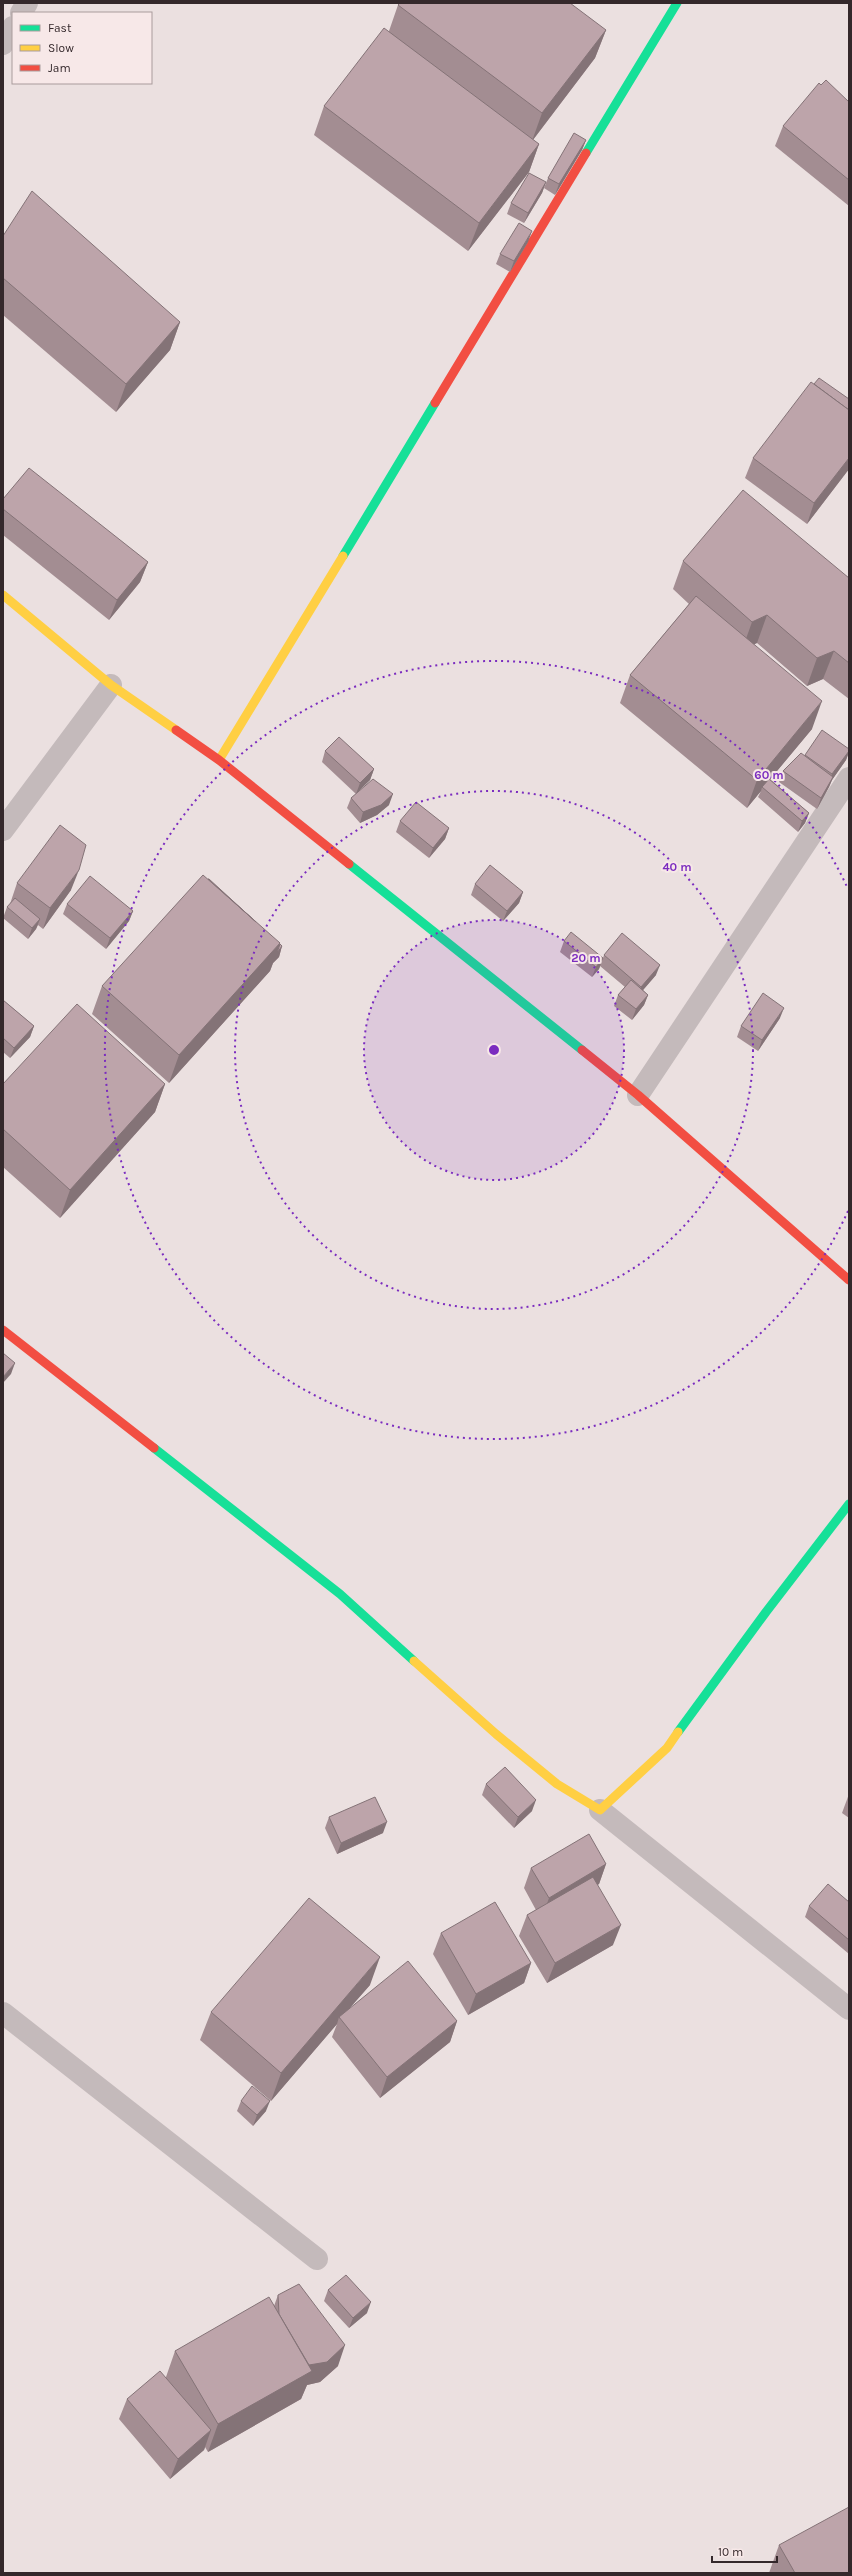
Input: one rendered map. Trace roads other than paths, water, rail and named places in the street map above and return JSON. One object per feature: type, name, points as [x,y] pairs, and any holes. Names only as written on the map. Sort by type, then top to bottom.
[{"type":"street","points":[[22,12],[27,3]]},
{"type":"street","points":[[219,760],[677,3]]},
{"type":"street","points":[[3,44],[12,29]]},
{"type":"street","points":[[3,595],[111,685],[219,760],[638,1095],[849,1280]]},
{"type":"street","points":[[3,830],[111,685]]},
{"type":"street","points":[[638,1095],[849,778]]},
{"type":"street","points":[[3,1330],[340,1594],[496,1734],[557,1784],[600,1810],[849,2009]]},
{"type":"street","points":[[600,1810],[667,1748],[766,1612],[849,1504]]},
{"type":"street","points":[[3,2013],[317,2259]]}]
